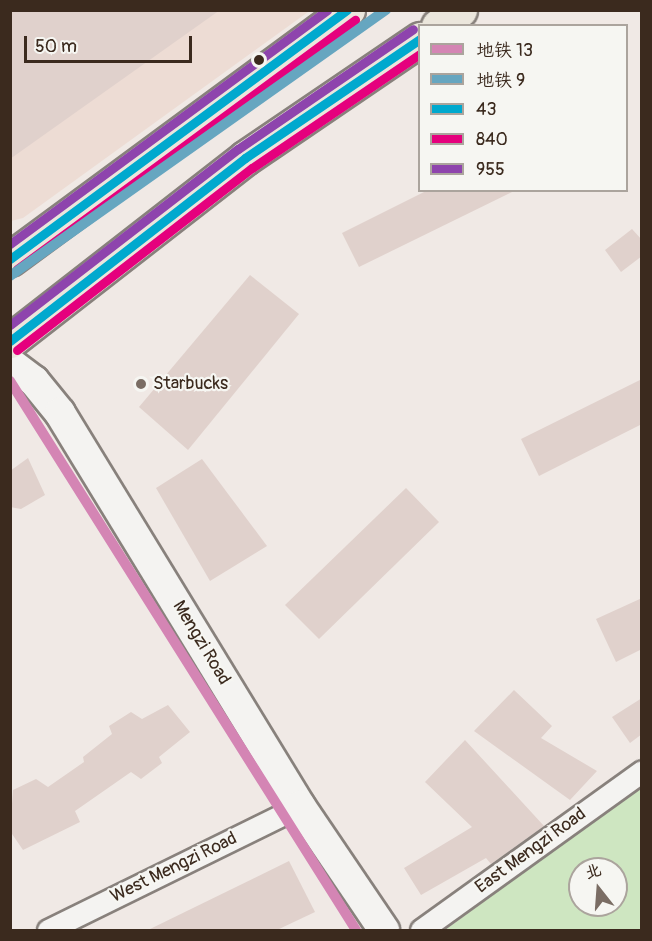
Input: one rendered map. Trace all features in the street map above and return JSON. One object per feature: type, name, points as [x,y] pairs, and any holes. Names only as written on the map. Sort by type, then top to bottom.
[{"type":"main road","points":[[10,259],[348,10]]},
{"type":"main road","points":[[441,24],[460,10]]},
{"type":"main road","points":[[10,341],[245,159],[418,40]]},
{"type":"street","name":"Mengzi Road","points":[[10,363],[60,413],[300,806],[384,930]]},
{"type":"street","name":"East Mengzi Road","points":[[421,930],[642,771]]},
{"type":"street","name":"West Mengzi Road","points":[[48,930],[300,806]]},
{"type":"shaded area","points":[[307,10],[308,12],[23,218],[11,221],[11,11]]},
{"type":"green space","points":[[641,787],[641,930],[445,930]]},
{"type":"building","points":[[10,10],[220,10],[10,159]]},
{"type":"building","points":[[424,192],[512,192],[359,267],[342,233]]},
{"type":"building","points":[[632,229],[642,240],[642,256],[621,272],[605,250]]},
{"type":"building","points":[[250,275],[299,314],[188,450],[139,407]]},
{"type":"building","points":[[642,379],[642,424],[539,476],[521,439]]},
{"type":"building","points":[[28,458],[45,495],[21,509],[10,507],[10,471]]},
{"type":"building","points":[[202,459],[267,546],[210,581],[156,488]]},
{"type":"building","points":[[406,488],[439,522],[319,639],[285,605]]},
{"type":"building","points":[[642,598],[642,649],[616,662],[596,619]]},
{"type":"building","points":[[514,690],[552,726],[541,738],[597,771],[570,800],[474,731]]},
{"type":"building","points":[[642,698],[642,734],[630,743],[612,717]]},
{"type":"building","points":[[168,705],[190,732],[159,757],[162,763],[141,779],[131,772],[75,811],[80,822],[23,850],[10,831],[13,790],[36,779],[48,787],[84,762],[83,757],[112,734],[109,726],[131,712],[142,719]]},
{"type":"building","points":[[465,740],[544,826],[491,864],[486,858],[421,895],[404,868],[472,827],[425,782]]},
{"type":"building","points":[[289,861],[315,912],[277,930],[148,930]]},
{"type":"metro line","name":"9","points":[[10,276],[386,10]]},
{"type":"metro line","name":"13","points":[[10,381],[356,930]]},
{"type":"transit line","name":"955","points":[[10,244],[327,10]]},
{"type":"transit line","name":"43","points":[[10,259],[347,10]]},
{"type":"transit line","name":"840","points":[[17,269],[355,20]]},
{"type":"transit line","name":"955","points":[[10,325],[238,149],[413,29]]},
{"type":"transit line","name":"43","points":[[10,341],[245,158],[418,40]]},
{"type":"transit line","name":"840","points":[[17,350],[252,168],[418,55]]},
{"type":"place","name":"Starbucks","points":[[141,384]]}]
